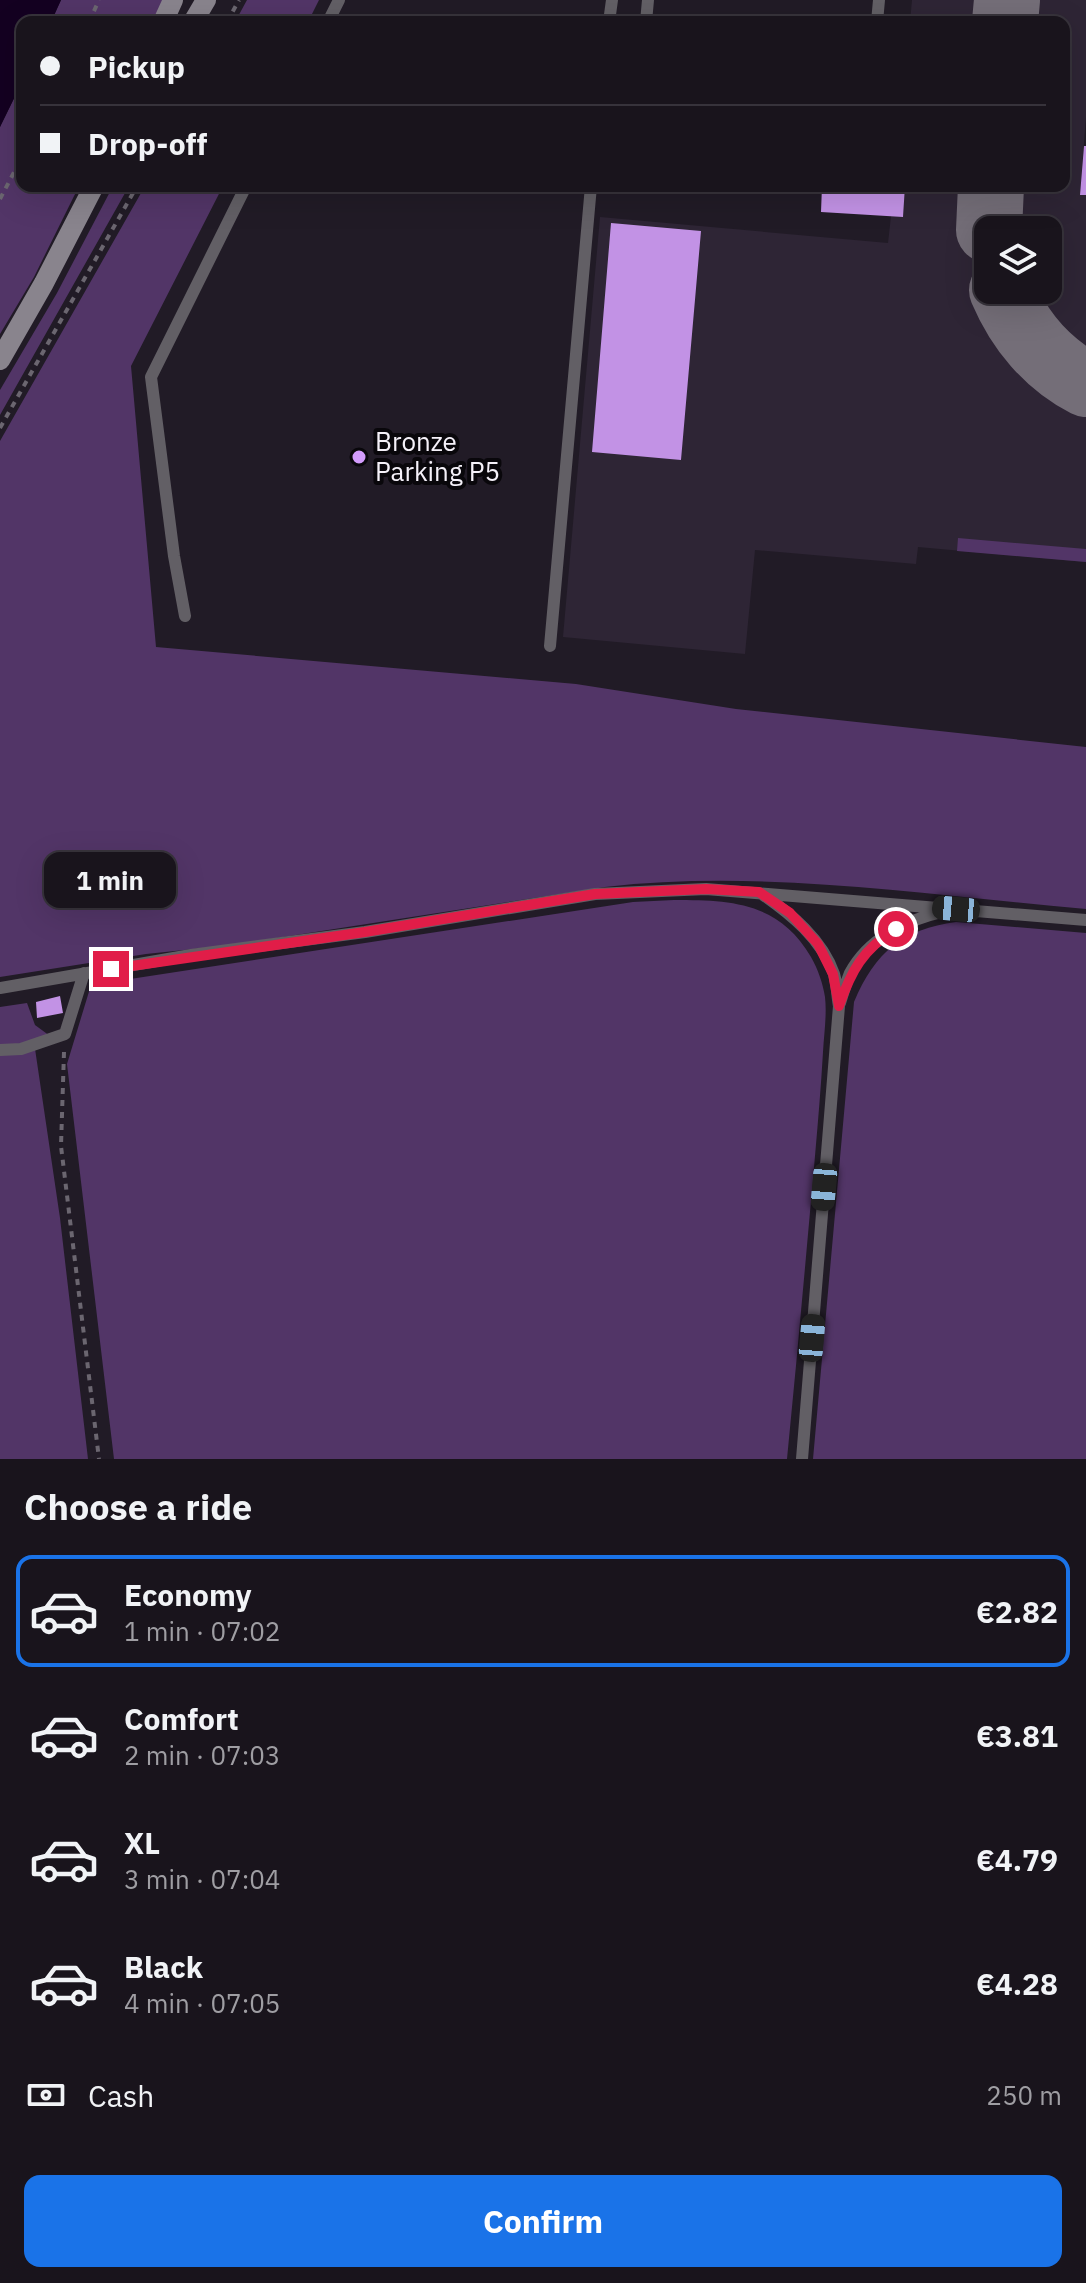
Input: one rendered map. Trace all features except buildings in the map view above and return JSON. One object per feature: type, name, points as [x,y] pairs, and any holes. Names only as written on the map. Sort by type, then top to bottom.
[{"type":"main road","points":[[0,360],[91,192]]},
{"type":"lane","points":[[185,616],[174,556],[151,377],[243,192]]},
{"type":"lane","points":[[550,646],[590,192]]},
{"type":"lane","points":[[0,988],[191,955],[365,932],[595,894],[706,889],[1086,920]]},
{"type":"lane","points":[[759,892],[790,913],[818,944],[833,974],[839,1006]]},
{"type":"lane","points":[[802,1459],[839,1006],[851,971],[877,940],[914,918],[956,909]]},
{"type":"lane","points":[[0,1050],[21,1049],[65,1034],[84,973]]},
{"type":"path","points":[[0,199],[16,168]]},
{"type":"path","points":[[0,428],[134,192]]},
{"type":"path","points":[[65,1034],[61,1146],[99,1459]]},
{"type":"shaded area","points":[[0,0],[61,0],[54,16],[16,16],[16,94],[0,127]]},
{"type":"shaded area","points":[[61,0],[165,0],[158,16],[54,16]]},
{"type":"shaded area","points":[[247,0],[319,0],[311,16],[238,16]]},
{"type":"shaded area","points":[[912,0],[1086,0],[1086,117],[1080,194],[1086,195],[1086,562],[918,547],[916,564],[755,550],[745,654],[563,637],[600,217],[888,243],[891,216],[903,216],[905,192],[1070,192],[1070,16],[911,16]]},
{"type":"shaded area","points":[[16,94],[16,192],[76,192],[34,277],[0,334],[0,127]]},
{"type":"shaded area","points":[[110,192],[126,192],[0,415],[0,390],[57,293]]},
{"type":"shaded area","points":[[142,192],[220,192],[131,366],[156,647],[576,684],[736,709],[1086,747],[1086,909],[785,882],[665,882],[605,887],[232,945],[146,954],[0,977],[0,441]]},
{"type":"shaded area","points":[[958,538],[1086,549],[1086,562],[957,551]]},
{"type":"shaded area","points":[[674,900],[734,904],[769,915],[798,939],[814,962],[824,992],[826,1018],[787,1459],[114,1459],[67,1064],[91,985],[633,902]]},
{"type":"shaded area","points":[[956,922],[1086,933],[1086,1459],[813,1459],[854,1002],[871,969],[893,946],[921,930]]},
{"type":"shaded area","points":[[27,1003],[35,1025],[50,1036],[34,1042],[60,1218],[88,1459],[0,1459],[0,1007]]},
{"type":"taxiway","points":[[1006,16],[1007,0]]},
{"type":"taxiway","points":[[990,216],[991,192]]},
{"type":"taxiway","points":[[1009,304],[1026,332],[1047,356],[1086,384]]},
{"type":"place","name":"Bronze Parking P5","points":[[359,457]]},
{"type":"route","points":[[111,969],[595,894],[706,889],[759,892],[790,913],[818,944],[833,974],[839,1006],[851,971],[877,940],[896,929]]}]
